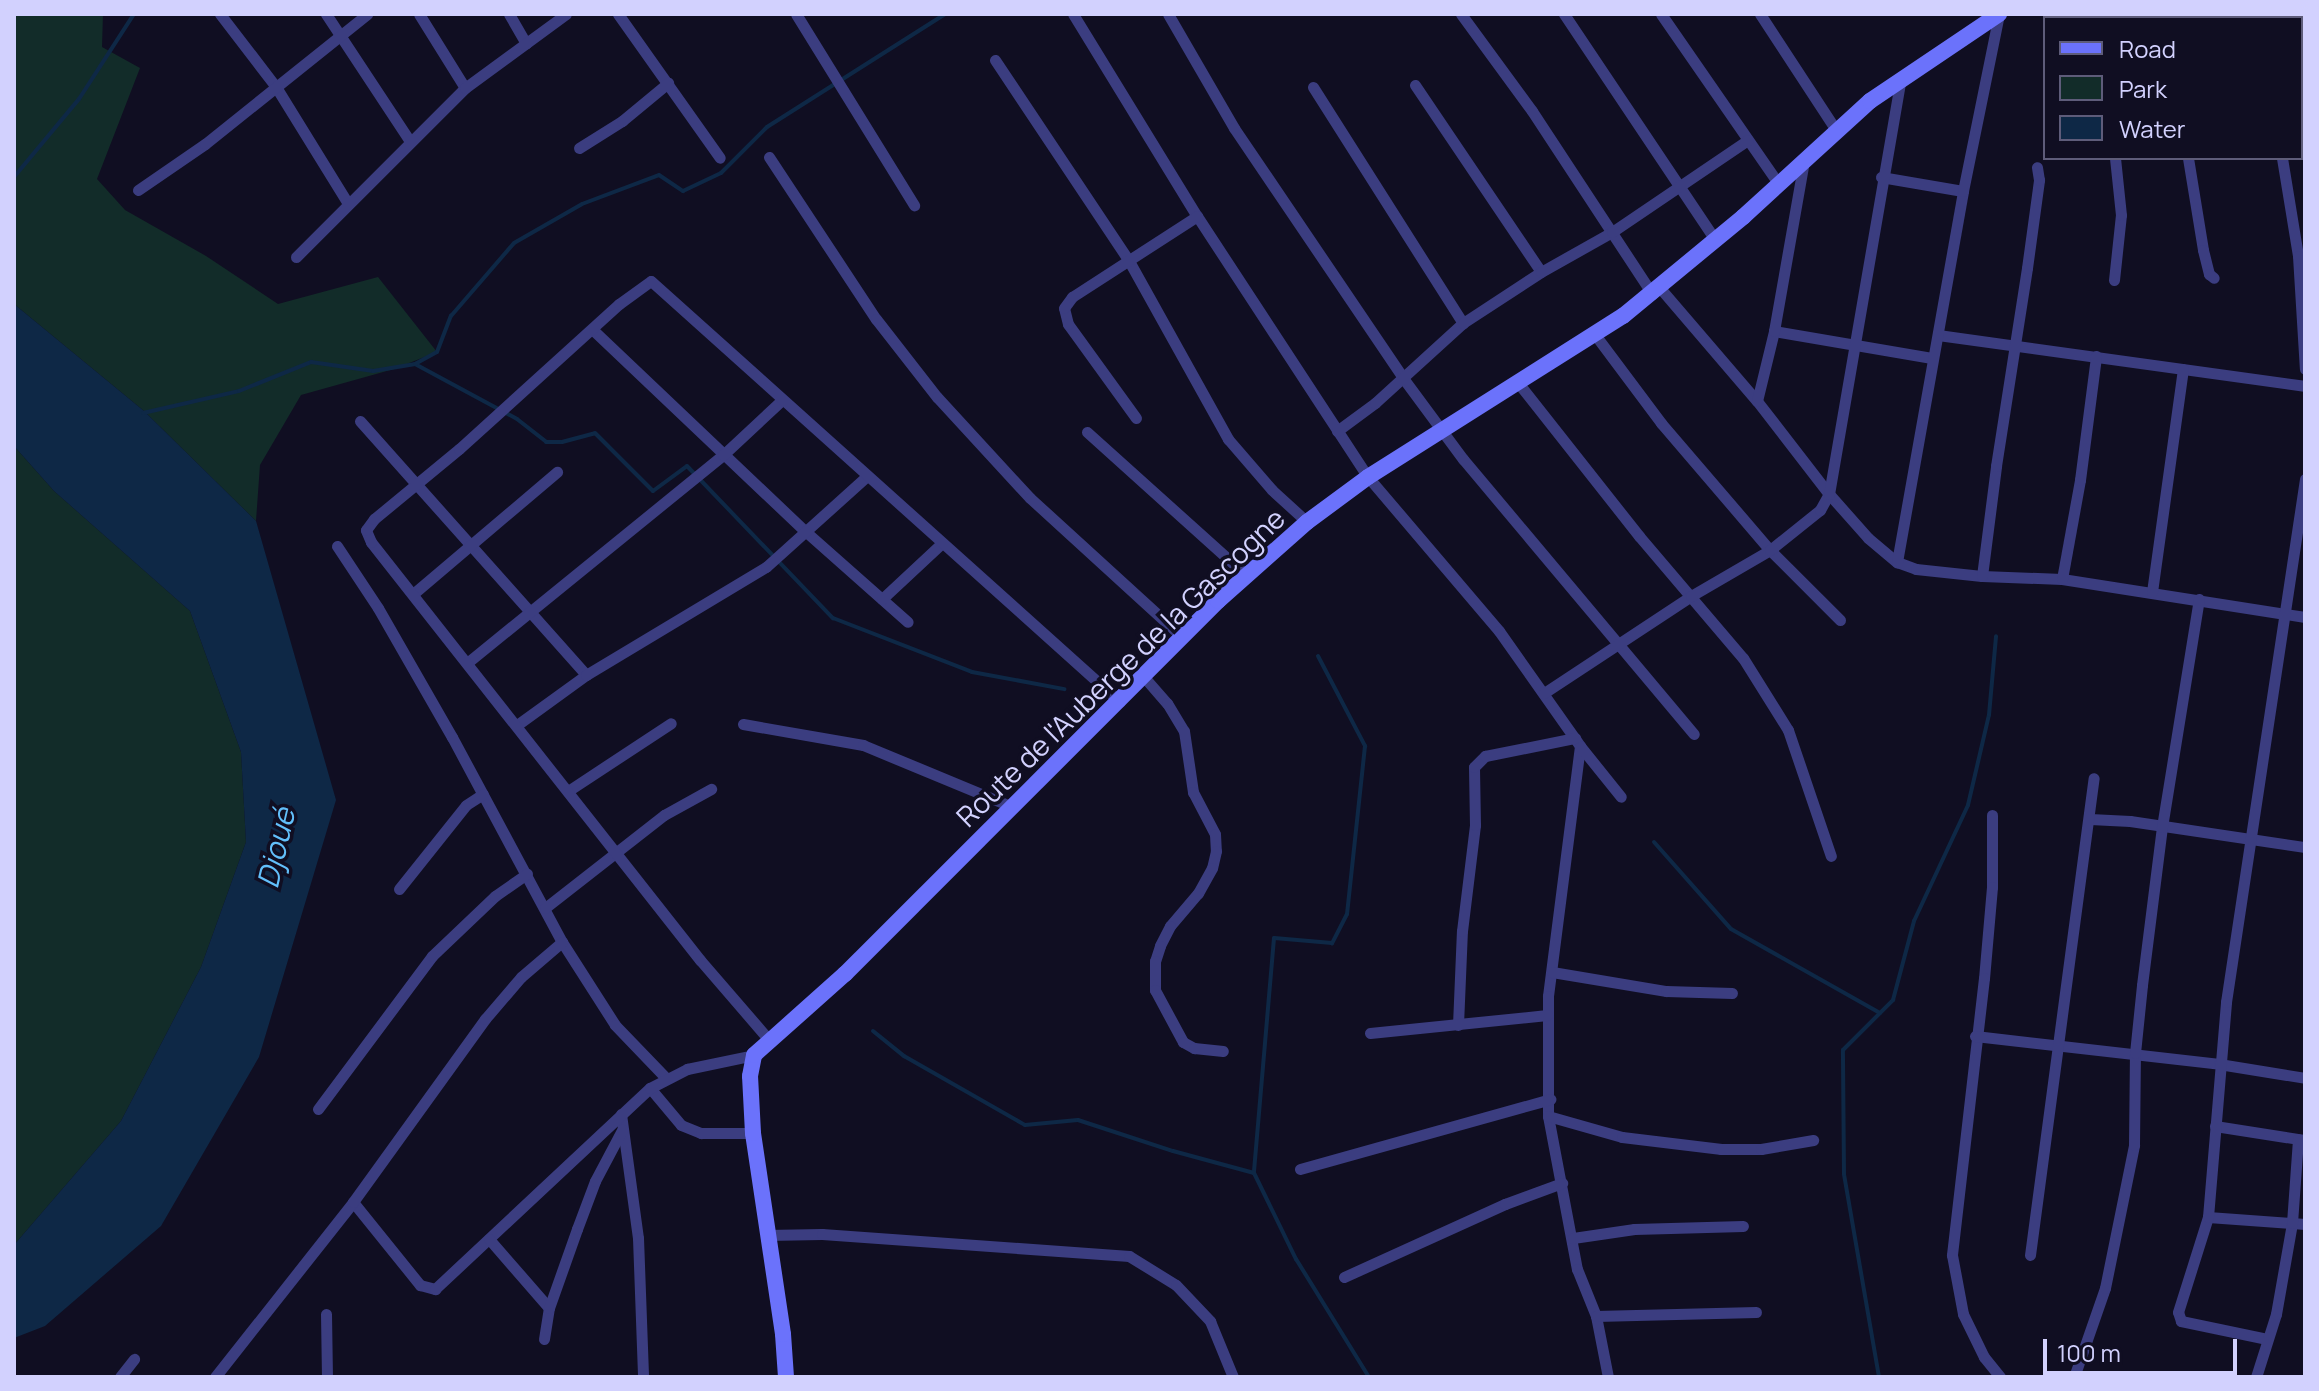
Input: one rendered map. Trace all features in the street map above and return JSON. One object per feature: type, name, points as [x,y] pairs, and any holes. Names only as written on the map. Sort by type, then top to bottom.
[{"type":"street","points":[[220,14],[276,87],[347,202]]},
{"type":"street","points":[[326,14],[409,140]]},
{"type":"street","points":[[138,190],[205,144],[339,33],[367,14]]},
{"type":"street","points":[[419,14],[465,88]]},
{"type":"street","points":[[509,14],[526,44]]},
{"type":"street","points":[[296,257],[409,140],[465,88],[566,14]]},
{"type":"street","points":[[618,14],[720,158]]},
{"type":"street","points":[[796,14],[914,205]]},
{"type":"street","points":[[1073,14],[1197,216],[1368,477],[1499,631],[1621,797]]},
{"type":"street","points":[[1168,14],[1234,128],[1403,378],[1442,431],[1694,734]]},
{"type":"street","points":[[1461,14],[1656,291],[1757,401],[1829,494],[1868,538],[1897,562],[1916,569],[1982,576],[2062,579],[2305,617]]},
{"type":"street","points":[[1564,14],[1716,241]]},
{"type":"street","points":[[1661,14],[1778,183]]},
{"type":"street","points":[[1760,14],[1836,130]]},
{"type":"street","points":[[1972,14],[1975,32]]},
{"type":"street","points":[[1897,562],[1963,191],[1999,14]]},
{"type":"street","name":"Route de l'Auberge de la Gascogne","points":[[754,1055],[845,974],[1182,637],[1307,522],[1368,477],[1596,336],[1716,241],[1836,130],[1900,81],[1999,14]]},
{"type":"street","points":[[995,60],[1129,261],[1228,439],[1272,490],[1307,522]]},
{"type":"street","points":[[1544,693],[1691,596],[1770,550],[1820,510],[1829,494],[1881,177],[1900,81]]},
{"type":"street","points":[[579,148],[622,121],[668,83]]},
{"type":"street","points":[[1415,85],[1541,272]]},
{"type":"street","points":[[1313,87],[1463,323]]},
{"type":"street","points":[[1337,431],[1403,378],[1463,323],[1541,272],[1612,232],[1748,140]]},
{"type":"street","points":[[769,157],[893,344],[945,406],[1030,498],[1182,637]]},
{"type":"street","points":[[2114,280],[2121,215],[2115,160]]},
{"type":"street","points":[[2188,160],[2206,263],[2214,278]]},
{"type":"street","points":[[2282,160],[2302,256],[2305,369]]},
{"type":"street","points":[[1757,401],[1774,331],[1804,161]]},
{"type":"street","points":[[1982,576],[2039,180],[2037,167]]},
{"type":"street","points":[[1881,177],[1963,191]]},
{"type":"street","points":[[1136,418],[1068,324],[1064,308],[1072,297],[1197,216]]},
{"type":"street","points":[[770,1041],[700,960],[371,542],[366,530],[629,295],[651,281],[1120,702]]},
{"type":"street","points":[[593,330],[723,455],[908,622]]},
{"type":"street","points":[[1774,331],[1853,342],[1932,358]]},
{"type":"street","points":[[1938,335],[2305,386]]},
{"type":"street","points":[[1596,336],[1661,423],[1770,550],[1840,620]]},
{"type":"street","points":[[2062,579],[2080,480],[2096,356]]},
{"type":"street","points":[[2152,592],[2183,369]]},
{"type":"street","points":[[1519,384],[1743,658],[1788,730],[1831,856]]},
{"type":"street","points":[[467,663],[723,455],[782,400]]},
{"type":"street","points":[[360,421],[469,548],[586,675]]},
{"type":"street","points":[[1087,432],[1171,511],[1246,575]]},
{"type":"street","points":[[413,594],[557,472]]},
{"type":"street","points":[[517,725],[586,675],[766,567],[866,477]]},
{"type":"street","points":[[2267,1339],[2181,1321],[2178,1316],[2208,1217],[2219,1064],[2248,840],[2287,614],[2305,479]]},
{"type":"street","points":[[882,599],[941,544]]},
{"type":"street","points":[[337,546],[378,608],[562,942],[615,1025],[666,1078]]},
{"type":"street","points":[[2074,1377],[2105,1288],[2128,1183],[2137,1110],[2135,1053],[2162,827],[2199,599]]},
{"type":"street","points":[[1144,677],[1167,703],[1184,731],[1193,792],[1215,834],[1216,851],[1205,881],[1170,926],[1160,946],[1155,961],[1155,990],[1183,1042],[1194,1048],[1223,1051]]},
{"type":"street","points":[[568,791],[671,723]]},
{"type":"street","points":[[743,724],[863,745],[1013,807]]},
{"type":"street","points":[[1578,742],[1547,1015],[1548,1116],[1577,1269],[1596,1316],[1608,1377]]},
{"type":"street","points":[[1458,1025],[1462,931],[1475,825],[1474,767],[1485,756],[1578,742]]},
{"type":"street","points":[[2030,1255],[2094,778]]},
{"type":"street","points":[[545,908],[664,815],[711,789]]},
{"type":"street","points":[[399,889],[466,805],[483,794]]},
{"type":"street","points":[[1992,815],[1992,887],[1952,1255],[1963,1314],[1984,1357],[2000,1377]]},
{"type":"street","points":[[2090,819],[2305,847]]},
{"type":"street","points":[[318,1109],[432,956],[495,896],[527,874]]},
{"type":"street","points":[[215,1377],[353,1202],[485,1019],[521,977],[562,942]]},
{"type":"street","points":[[1552,972],[1666,991],[1732,993]]},
{"type":"street","points":[[1370,1033],[1547,1015]]},
{"type":"street","points":[[1975,1036],[2305,1076]]},
{"type":"street","points":[[353,1202],[424,1289],[435,1289],[650,1088],[687,1069],[754,1055],[750,1076],[753,1133],[783,1334],[786,1377]]},
{"type":"street","points":[[650,1088],[681,1125],[701,1133],[753,1133]]},
{"type":"street","points":[[1300,1169],[1550,1099]]},
{"type":"street","points":[[621,1114],[638,1238],[643,1377]]},
{"type":"street","points":[[1548,1116],[1622,1137],[1721,1149],[1761,1149],[1813,1140]]},
{"type":"street","points":[[2215,1126],[2302,1139],[2292,1223],[2276,1314],[2256,1377]]},
{"type":"street","points":[[544,1339],[549,1308],[595,1181],[623,1130]]},
{"type":"street","points":[[1344,1277],[1505,1204],[1562,1183]]},
{"type":"street","points":[[2208,1217],[2305,1224]]},
{"type":"street","points":[[1573,1238],[1634,1229],[1743,1226]]},
{"type":"street","points":[[766,1235],[822,1234],[1012,1245],[1129,1256],[1176,1285],[1210,1321],[1233,1377]]},
{"type":"street","points":[[489,1239],[549,1308]]},
{"type":"street","points":[[1596,1316],[1756,1312]]},
{"type":"street","points":[[326,1314],[327,1377]]},
{"type":"street","points":[[120,1377],[134,1359]]},
{"type":"green space","points":[[14,14],[103,14],[102,47],[140,68],[97,179],[125,210],[206,256],[278,304],[378,277],[437,352],[394,369],[301,395],[260,465],[256,521],[144,411],[14,304]]},
{"type":"green space","points":[[14,446],[54,491],[190,611],[241,752],[246,842],[201,967],[121,1121],[14,1245]]},
{"type":"water","name":"Djoué","points":[[14,304],[144,411],[256,521],[336,800],[259,1057],[161,1226],[45,1326],[14,1338],[14,1245],[121,1121],[201,967],[246,842],[241,752],[190,611],[54,491],[14,446]]},
{"type":"waterway","points":[[14,177],[79,99],[134,14]]},
{"type":"waterway","points":[[143,413],[239,391],[311,362],[373,371],[415,364],[437,352],[451,316],[514,243],[582,204],[659,175],[683,191],[721,173],[767,127],[945,14]]},
{"type":"waterway","points":[[415,364],[517,419],[546,442],[562,442],[595,433],[653,491],[687,466],[833,618],[972,672],[1064,689]]},
{"type":"waterway","points":[[1879,1377],[1844,1174],[1843,1050],[1893,1000],[1914,921],[1968,805],[1989,715],[1996,636]]},
{"type":"waterway","points":[[1318,656],[1365,746],[1347,914],[1332,943],[1274,938],[1254,1173],[1296,1259],[1369,1377]]},
{"type":"waterway","points":[[1654,842],[1731,929],[1880,1013]]},
{"type":"waterway","points":[[873,1031],[904,1056],[1025,1125],[1078,1120],[1254,1173]]}]
